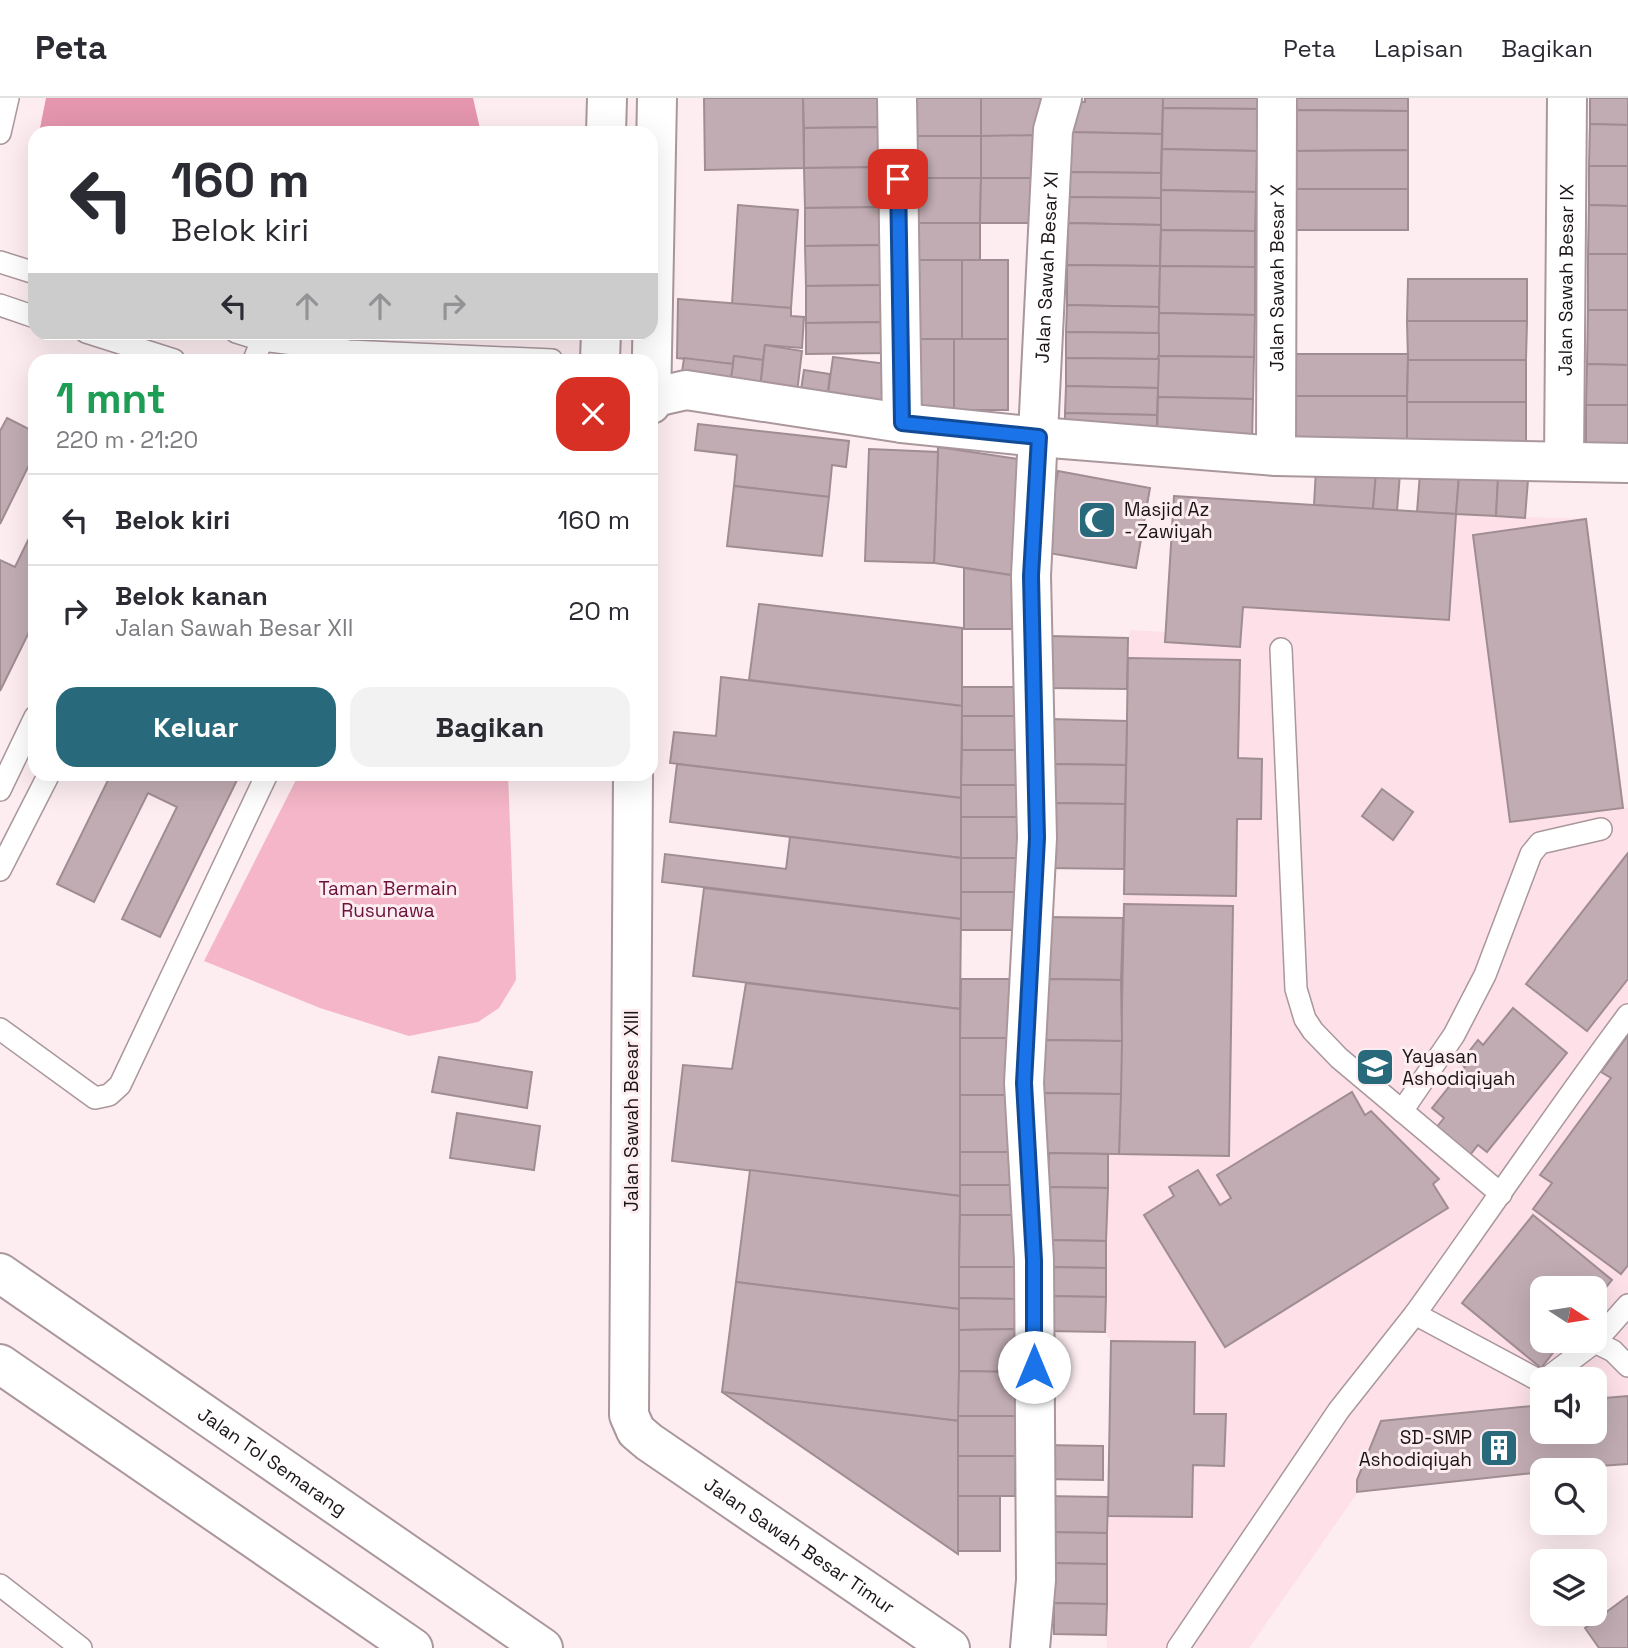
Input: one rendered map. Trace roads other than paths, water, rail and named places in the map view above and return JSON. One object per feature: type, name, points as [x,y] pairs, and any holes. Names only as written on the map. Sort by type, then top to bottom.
[{"type":"main road","points":[[606,126],[607,98]]},
{"type":"main road","points":[[657,98],[657,126]]},
{"type":"main road","points":[[898,98],[902,423]]},
{"type":"main road","name":"Jalan Sawah Besar XI","points":[[1030,1648],[1035,1580],[1034,1260],[1024,1083],[1037,838],[1031,576],[1053,130],[1062,98]]},
{"type":"main road","name":"Jalan Sawah Besar X","points":[[1276,456],[1277,98]]},
{"type":"main road","name":"Jalan Sawah Besar IX","points":[[1563,460],[1567,98]]},
{"type":"main road","points":[[658,388],[902,423],[1276,456],[1628,463]]},
{"type":"main road","name":"Jalan Sawah Besar XIII","points":[[633,781],[629,1415],[636,1431],[649,1442]]},
{"type":"main road","name":"Jalan Tol Semarang","points":[[0,1273],[543,1648]]},
{"type":"main road","points":[[0,1364],[413,1648]]},
{"type":"main road","name":"Jalan Sawah Besar Timur","points":[[649,1442],[950,1648]]},
{"type":"lane","points":[[0,133],[8,98]]},
{"type":"lane","points":[[0,262],[28,271]]},
{"type":"lane","points":[[0,305],[28,315]]},
{"type":"lane","points":[[111,340],[155,354]]},
{"type":"lane","points":[[256,354],[262,340],[349,351],[417,354]]},
{"type":"lane","points":[[1281,649],[1296,989],[1300,1008],[1313,1031],[1331,1049],[1501,1194]]},
{"type":"lane","points":[[0,790],[28,732]]},
{"type":"lane","points":[[0,870],[45,781]]},
{"type":"lane","points":[[0,1029],[95,1098],[109,1095],[120,1085],[264,781]]},
{"type":"lane","points":[[1402,1111],[1454,1035],[1485,975],[1531,854],[1540,843],[1601,829]]},
{"type":"lane","points":[[1178,1648],[1339,1410],[1415,1314],[1501,1194],[1542,1130],[1628,1015]]},
{"type":"lane","points":[[1607,1329],[1628,1305]]},
{"type":"lane","points":[[1415,1314],[1530,1374]]},
{"type":"lane","points":[[1607,1348],[1614,1351],[1628,1366]]},
{"type":"lane","points":[[1562,1367],[1581,1353]]},
{"type":"lane","points":[[0,1585],[81,1648]]},
{"type":"place","name":"Masjid Az - Zawiyah","points":[[1097,520]]},
{"type":"place","name":"Yayasan Ashodiqiyah","points":[[1375,1067]]},
{"type":"place","name":"SD-SMP Ashodiqiyah","points":[[1499,1448]]},
{"type":"park label","name":"Taman Bermain Rusunawa","points":[[388,899]]}]
